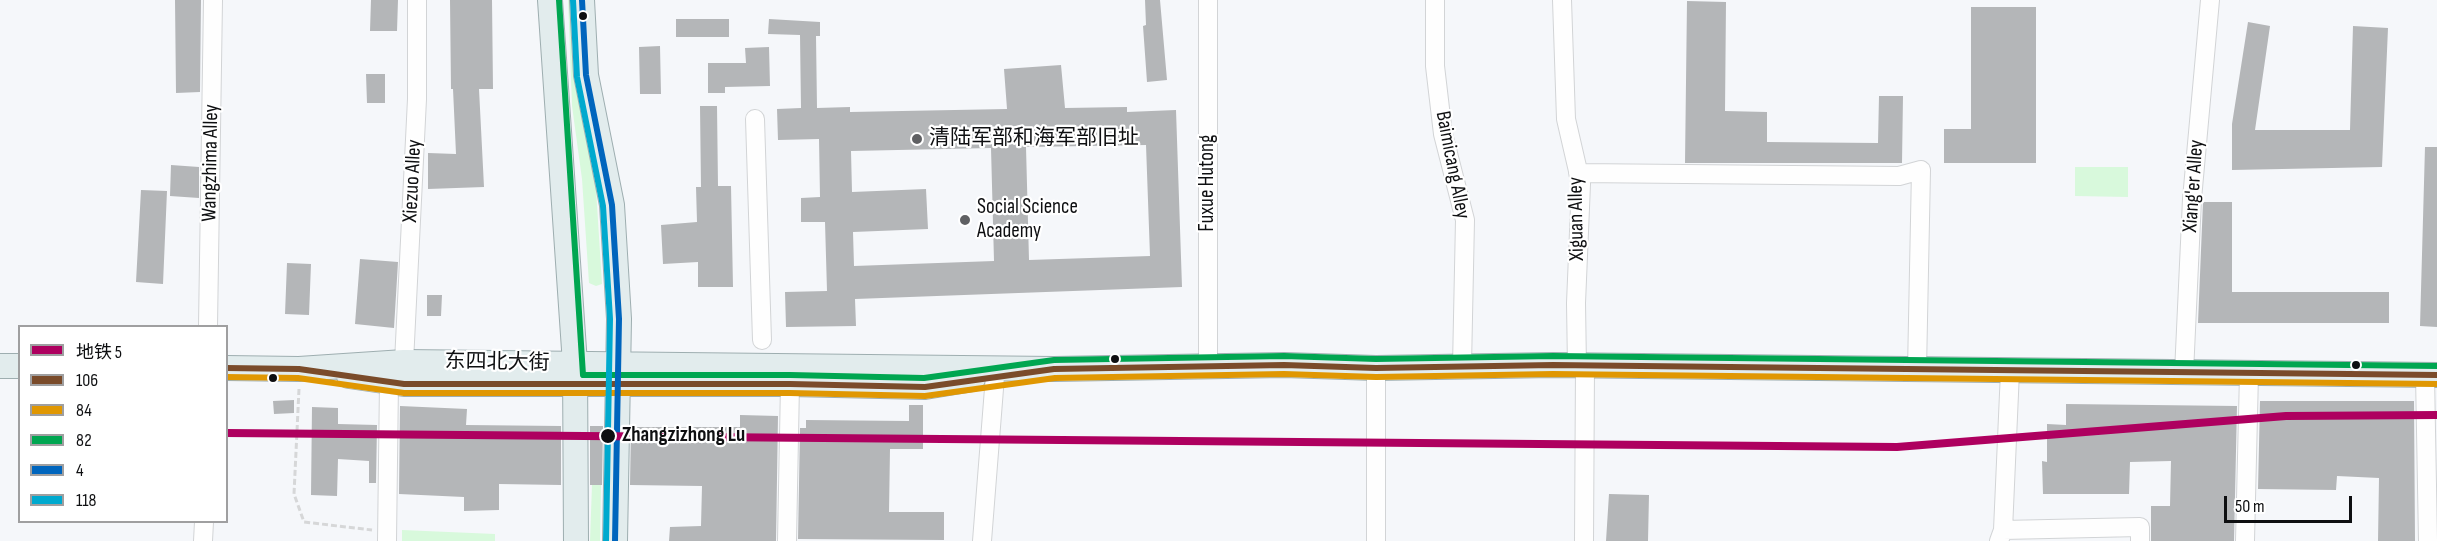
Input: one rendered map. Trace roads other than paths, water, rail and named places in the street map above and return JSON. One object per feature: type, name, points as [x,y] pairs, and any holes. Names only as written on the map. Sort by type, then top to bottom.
[{"type":"main road","points":[[550,0],[575,374],[576,541]]},
{"type":"main road","points":[[582,0],[586,75],[612,205],[619,319],[615,541]]},
{"type":"main road","name":"东四北大街","points":[[299,369],[404,362],[575,374]]},
{"type":"main road","points":[[0,366],[18,366]]},
{"type":"main road","points":[[1054,369],[1208,366],[1376,368],[1462,366],[2431,375]]},
{"type":"main road","points":[[228,368],[299,369]]},
{"type":"main road","name":"东四北大街","points":[[299,369],[404,384],[575,374],[1054,369]]},
{"type":"main road","name":"东四北大街","points":[[618,374],[790,384],[926,387],[1054,369]]},
{"type":"street","name":"Wangzhima Alley","points":[[208,325],[213,0]]},
{"type":"street","name":"Xiezuo Alley","points":[[404,362],[417,99],[417,0]]},
{"type":"street","name":"Fuxue Hutong","points":[[1208,0],[1208,366]]},
{"type":"street","name":"Baimicang Alley","points":[[1435,0],[1435,66],[1443,134],[1465,220],[1462,366]]},
{"type":"street","name":"Xiguan Alley","points":[[1562,0],[1566,119],[1581,184],[1576,303],[1581,367],[1584,541]]},
{"type":"street","name":"Xiang'er Alley","points":[[2184,373],[2192,199],[2210,0]]},
{"type":"street","points":[[755,119],[762,340]]},
{"type":"street","points":[[1578,173],[1899,176],[1921,170],[1917,370]]},
{"type":"street","points":[[1376,368],[1376,541]]},
{"type":"street","points":[[2010,371],[2001,535],[2140,527],[2140,541]]},
{"type":"street","points":[[2245,541],[2249,374]]},
{"type":"street","points":[[2428,541],[2431,375]]},
{"type":"street","points":[[982,541],[995,376]]},
{"type":"street","points":[[387,537],[389,382]]},
{"type":"street","points":[[787,541],[790,384]]},
{"type":"street","points":[[203,541],[204,523]]},
{"type":"metro line","name":"5","points":[[228,433],[1897,447],[2286,416],[2437,415]]},
{"type":"place","name":"清陆军部和海军部旧址","points":[[917,139]]},
{"type":"place","name":"Social Science Academy","points":[[965,220]]},
{"type":"place","name":"Zhangzizhong Lu","points":[[608,436]]}]
